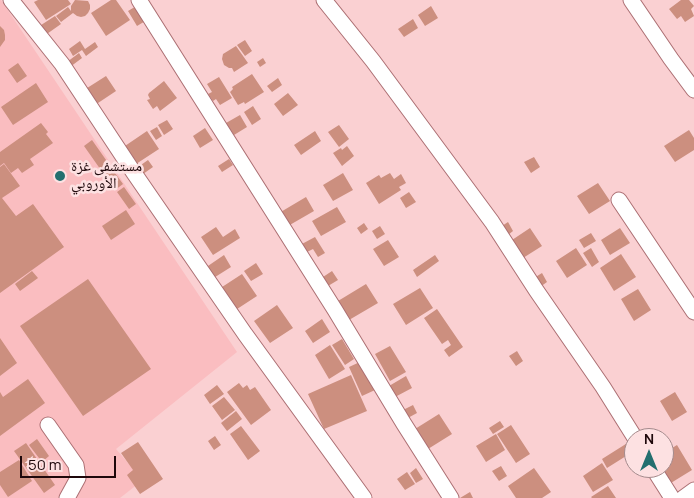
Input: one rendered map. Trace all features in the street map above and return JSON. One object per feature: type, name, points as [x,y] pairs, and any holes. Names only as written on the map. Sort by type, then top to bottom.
[{"type":"street","points":[[139,0],[335,310],[451,498]]},
{"type":"street","points":[[324,0],[373,62],[492,222],[629,428]]},
{"type":"street","points":[[631,0],[694,90]]},
{"type":"street","points":[[17,2],[62,64],[134,173],[245,334],[364,498]]},
{"type":"street","points":[[619,200],[694,312]]},
{"type":"street","points":[[48,426],[76,465],[78,478],[67,498]]},
{"type":"street","points":[[659,478],[672,498]]},
{"type":"street","points":[[683,498],[694,490]]},
{"type":"shaded area","name":"مستشفى غزة الأوروبي","points":[[0,0],[237,352],[116,449],[143,480],[120,498],[0,498]]},
{"type":"building","points":[[38,0],[68,0],[71,4],[46,20],[34,2]]},
{"type":"building","points":[[75,0],[88,1],[90,9],[88,13],[81,17],[73,13],[61,22],[56,16],[68,7],[71,11],[71,6]]},
{"type":"building","points":[[111,0],[116,0],[130,20],[106,36],[91,13]]},
{"type":"building","points":[[681,0],[689,0],[694,6],[691,9],[694,16],[685,22],[681,16],[677,19],[669,9]]},
{"type":"building","points":[[138,5],[147,20],[137,26],[128,11]]},
{"type":"building","points":[[431,6],[438,18],[425,26],[418,15]]},
{"type":"building","points":[[55,16],[61,24],[44,36],[38,27]]},
{"type":"building","points":[[413,19],[418,28],[404,37],[398,29]]},
{"type":"building","points":[[0,26],[4,30],[5,40],[0,47]]},
{"type":"building","points":[[245,40],[252,51],[245,56],[237,45]]},
{"type":"building","points":[[80,41],[85,49],[95,42],[98,47],[86,56],[82,50],[73,56],[69,49]]},
{"type":"building","points":[[236,46],[248,63],[234,72],[232,68],[224,65],[222,59],[223,54]]},
{"type":"building","points":[[79,53],[82,58],[70,67],[67,62]]},
{"type":"building","points":[[263,58],[266,63],[260,67],[257,62]]},
{"type":"building","points":[[18,63],[27,76],[17,83],[8,70]]},
{"type":"building","points":[[252,74],[264,92],[245,104],[244,102],[238,105],[230,92],[233,89],[232,87]]},
{"type":"building","points":[[106,76],[116,91],[95,105],[84,90]]},
{"type":"building","points":[[219,77],[232,98],[220,105],[216,99],[213,101],[208,94],[212,92],[207,84]]},
{"type":"building","points":[[278,78],[282,85],[272,92],[267,86]]},
{"type":"building","points":[[164,81],[177,98],[160,111],[157,106],[153,109],[147,100],[150,99],[149,93]]},
{"type":"building","points":[[36,83],[48,102],[13,125],[1,107]]},
{"type":"building","points":[[288,93],[298,105],[283,116],[274,104]]},
{"type":"building","points":[[253,106],[261,119],[252,125],[244,112]]},
{"type":"building","points":[[240,115],[247,127],[234,135],[226,123]]},
{"type":"building","points":[[167,120],[173,129],[164,135],[158,125]]},
{"type":"building","points":[[41,123],[53,143],[30,159],[34,165],[22,173],[18,168],[11,173],[4,163],[0,166],[0,152]]},
{"type":"building","points":[[339,125],[349,139],[339,147],[328,132]]},
{"type":"building","points":[[157,127],[162,136],[156,140],[150,131]]},
{"type":"building","points":[[205,128],[213,140],[200,148],[193,136]]},
{"type":"building","points":[[689,130],[694,138],[694,150],[675,162],[664,146]]},
{"type":"building","points":[[147,131],[159,149],[133,166],[122,148]]},
{"type":"building","points":[[315,131],[321,141],[301,155],[294,145]]},
{"type":"building","points":[[92,140],[111,167],[103,173],[84,146]]},
{"type":"building","points":[[347,146],[354,156],[342,166],[333,153]]},
{"type":"building","points":[[534,157],[540,167],[531,173],[524,162]]},
{"type":"building","points":[[229,159],[233,165],[222,172],[218,166]]},
{"type":"building","points":[[148,160],[153,167],[143,174],[138,167]]},
{"type":"building","points":[[4,164],[20,186],[2,198],[16,216],[33,204],[64,247],[0,293],[0,167]]},
{"type":"building","points":[[112,169],[123,184],[115,190],[104,175]]},
{"type":"building","points":[[343,173],[353,190],[333,201],[323,185]]},
{"type":"building","points":[[390,173],[394,179],[401,174],[406,183],[399,187],[401,190],[379,204],[366,183],[379,175],[381,178]]},
{"type":"building","points":[[598,183],[610,201],[589,214],[577,196]]},
{"type":"building","points":[[124,187],[136,204],[129,209],[117,192]]},
{"type":"building","points":[[409,192],[416,202],[406,208],[400,198]]},
{"type":"building","points":[[306,197],[314,211],[288,226],[279,213]]},
{"type":"building","points":[[337,207],[346,222],[321,236],[312,221]]},
{"type":"building","points":[[126,210],[135,224],[111,240],[102,226]]},
{"type":"building","points":[[508,222],[513,231],[508,235],[502,226]]},
{"type":"building","points":[[364,223],[368,229],[361,234],[357,228]]},
{"type":"building","points":[[380,226],[385,234],[377,239],[372,231]]},
{"type":"building","points":[[216,227],[223,237],[235,229],[240,238],[213,255],[201,237]]},
{"type":"building","points":[[530,228],[542,246],[523,258],[512,240]]},
{"type":"building","points":[[620,228],[630,243],[610,255],[601,240]]},
{"type":"building","points":[[591,233],[596,241],[584,248],[579,240]]},
{"type":"building","points":[[315,237],[325,253],[318,257],[313,249],[305,253],[300,245]]},
{"type":"building","points":[[388,240],[399,257],[384,266],[373,249]]},
{"type":"building","points":[[576,248],[587,265],[567,278],[556,261]]},
{"type":"building","points":[[591,248],[599,262],[592,267],[583,253]]},
{"type":"building","points":[[621,254],[636,277],[614,291],[600,268]]},
{"type":"building","points":[[224,255],[231,267],[212,279],[205,268]]},
{"type":"building","points":[[435,255],[439,261],[417,277],[413,270]]},
{"type":"building","points":[[256,263],[263,274],[251,281],[244,271]]},
{"type":"building","points":[[32,271],[38,278],[20,291],[15,284]]},
{"type":"building","points":[[332,271],[338,280],[328,286],[323,277]]},
{"type":"building","points":[[542,273],[547,282],[540,287],[534,278]]},
{"type":"building","points":[[242,274],[257,296],[234,311],[219,289]]},
{"type":"building","points":[[88,279],[151,369],[83,416],[20,326]]},
{"type":"building","points":[[366,284],[378,303],[349,320],[338,301]]},
{"type":"building","points":[[420,288],[433,308],[406,325],[393,304]]},
{"type":"building","points":[[638,289],[651,310],[634,321],[621,299]]},
{"type":"building","points":[[277,305],[293,328],[270,343],[254,321]]},
{"type":"building","points":[[437,309],[463,347],[449,357],[444,350],[451,345],[448,340],[442,344],[424,318]]},
{"type":"building","points":[[322,319],[330,332],[313,343],[305,331]]},
{"type":"building","points":[[0,338],[17,363],[0,376]]},
{"type":"building","points":[[342,339],[354,359],[345,365],[332,345]]},
{"type":"building","points":[[330,345],[345,369],[329,379],[315,355]]},
{"type":"building","points":[[390,346],[406,372],[390,381],[375,354]]},
{"type":"building","points":[[517,351],[523,361],[516,366],[509,356]]},
{"type":"building","points":[[362,361],[375,390],[362,396],[349,367]]},
{"type":"building","points":[[351,375],[367,411],[324,429],[308,394]]},
{"type":"building","points":[[406,376],[412,388],[395,397],[389,386]]},
{"type":"building","points":[[28,379],[45,403],[0,436],[0,392],[3,397]]},
{"type":"building","points":[[239,383],[243,388],[247,385],[250,390],[255,387],[271,410],[251,425],[227,392]]},
{"type":"building","points":[[217,385],[224,394],[210,404],[204,395]]},
{"type":"building","points":[[675,392],[687,412],[672,421],[660,401]]},
{"type":"building","points":[[224,397],[235,410],[222,420],[212,406]]},
{"type":"building","points":[[413,405],[417,413],[406,419],[401,411]]},
{"type":"building","points":[[236,411],[242,419],[227,431],[221,423]]},
{"type":"building","points":[[439,414],[452,434],[428,449],[415,429]]},
{"type":"building","points":[[500,421],[504,427],[493,434],[489,428]]},
{"type":"building","points":[[511,425],[530,454],[516,463],[497,434]]},
{"type":"building","points":[[241,426],[260,451],[248,460],[230,434]]},
{"type":"building","points":[[496,434],[505,450],[486,462],[476,446]]},
{"type":"building","points":[[215,436],[221,445],[214,450],[208,441]]},
{"type":"building","points":[[37,439],[49,456],[42,462],[29,445]]},
{"type":"building","points":[[138,442],[163,479],[140,494],[127,475],[133,470],[121,453]]},
{"type":"building","points":[[26,443],[55,485],[44,493],[14,451]]},
{"type":"building","points":[[624,445],[624,457],[607,468],[602,459]]},
{"type":"building","points":[[677,445],[692,470],[666,486],[661,478],[674,478],[674,447]]},
{"type":"building","points":[[19,460],[32,481],[8,497],[0,485],[0,472]]},
{"type":"building","points":[[602,463],[613,480],[593,492],[583,476]]},
{"type":"building","points":[[501,466],[507,476],[499,481],[492,471]]},
{"type":"building","points":[[416,468],[423,479],[416,483],[410,473]]},
{"type":"building","points":[[534,468],[551,492],[542,498],[516,498],[508,486]]},
{"type":"building","points":[[407,472],[415,484],[405,490],[397,479]]},
{"type":"building","points":[[608,486],[616,498],[591,497]]},
{"type":"building","points":[[470,492],[473,498],[460,498]]},
{"type":"place","name":"مستشفى غزة الأوروبي","points":[[60,176]]}]
